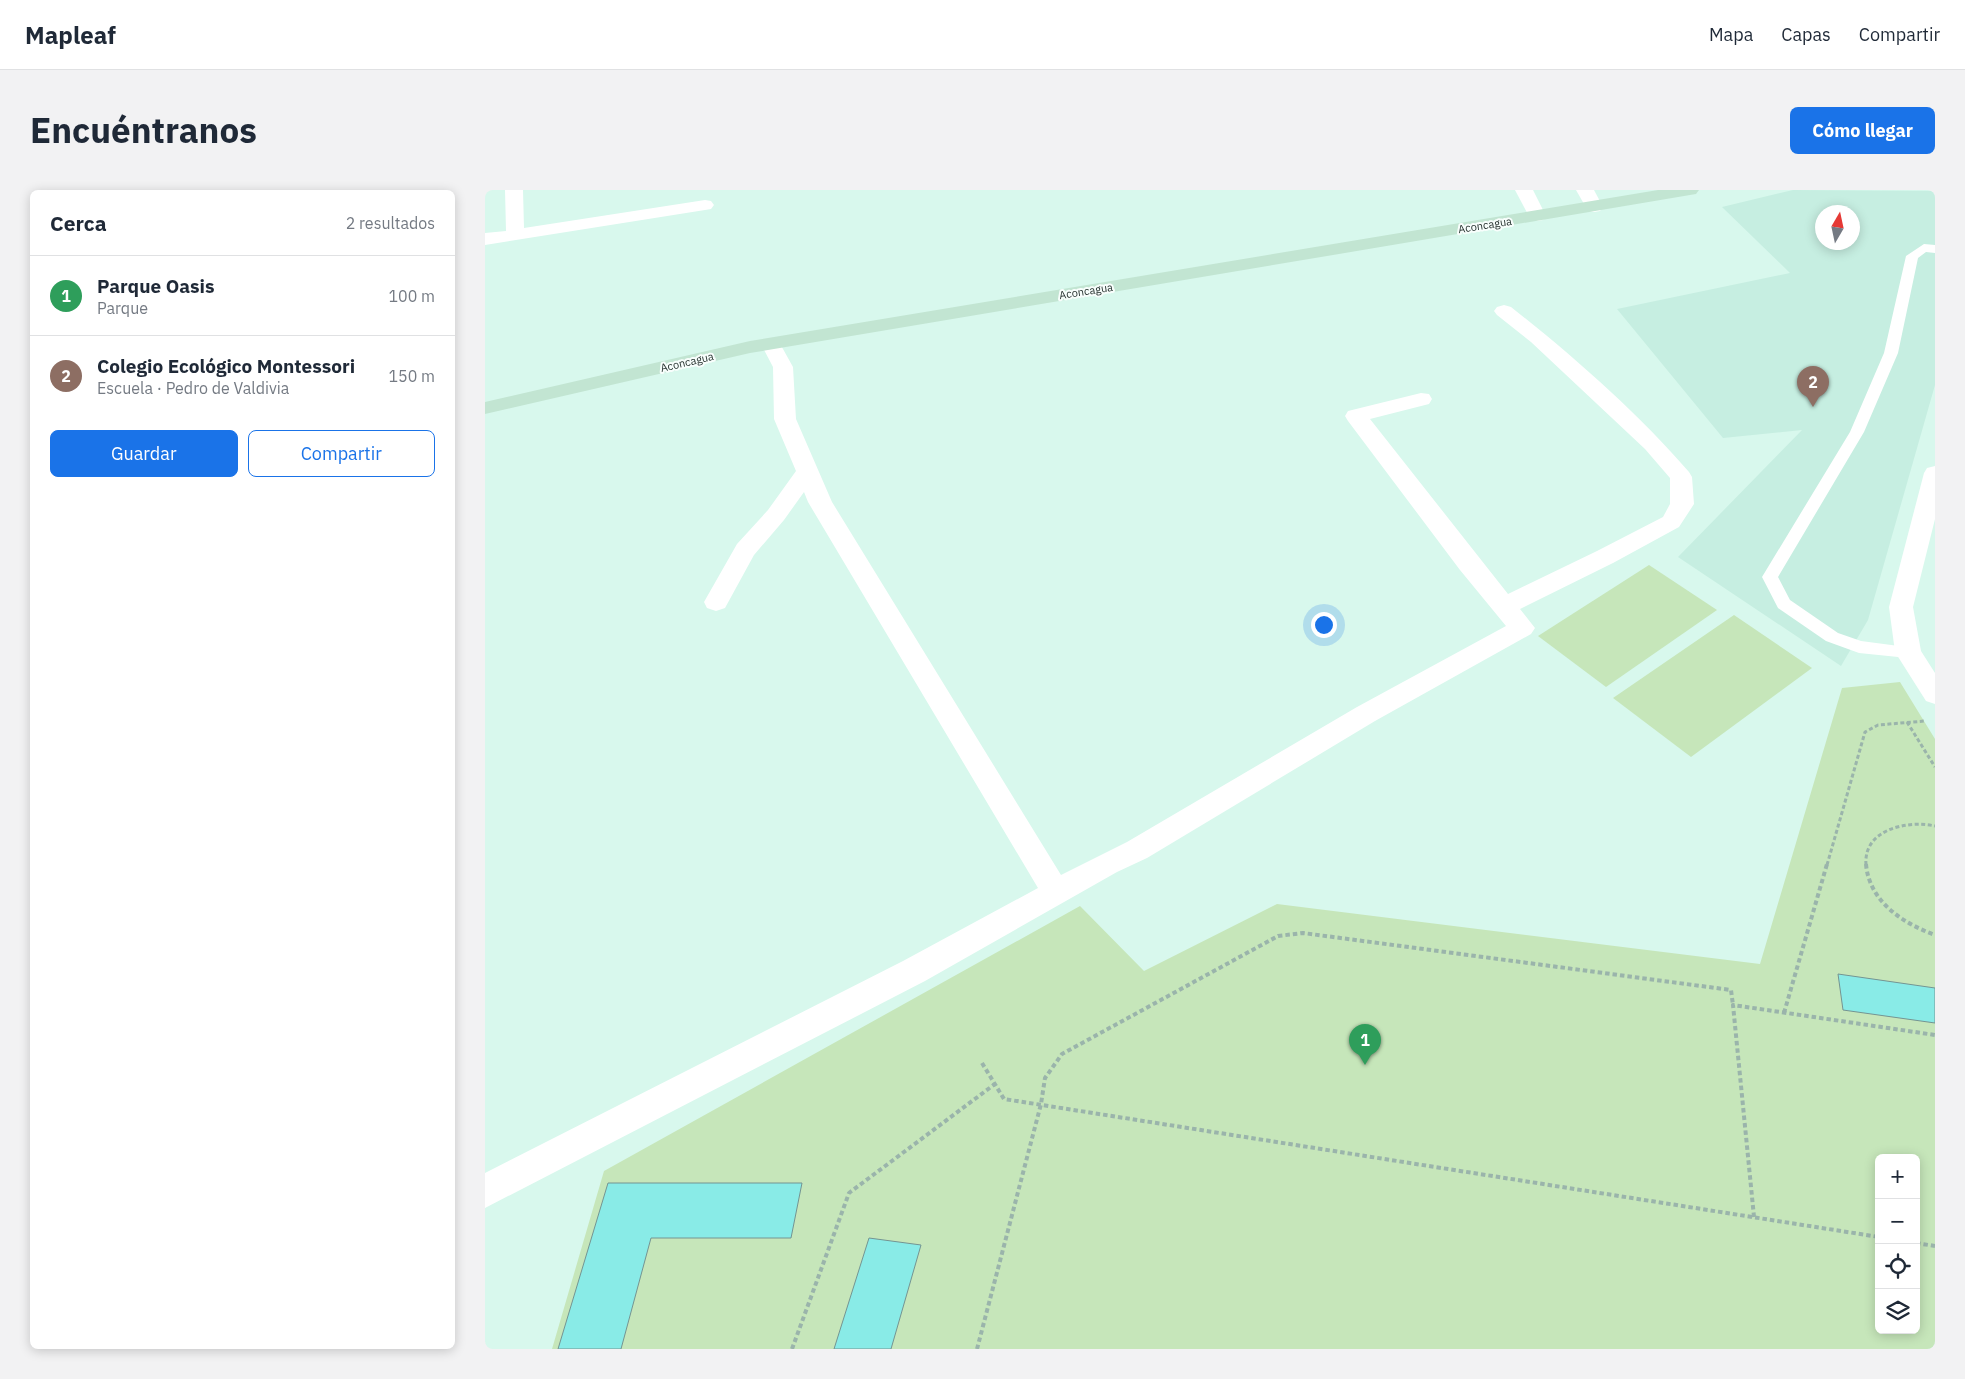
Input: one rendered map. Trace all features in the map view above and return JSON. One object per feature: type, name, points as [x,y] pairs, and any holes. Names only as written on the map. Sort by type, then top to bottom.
[{"type":"street","points":[[514,190],[515,234]]},
{"type":"street","points":[[1524,190],[1537,216]]},
{"type":"street","name":"Aconcagua","points":[[485,408],[771,344],[1537,216],[1590,198],[1687,190]]},
{"type":"street","points":[[485,240],[705,205]]},
{"type":"street","points":[[1504,311],[1538,338],[1653,444],[1681,477],[1682,504],[1671,522],[1605,557],[1504,606]]},
{"type":"street","points":[[771,344],[783,367],[785,419],[819,502],[1056,892]]},
{"type":"street","points":[[485,1192],[914,971],[1107,864],[1137,850],[1366,714],[1522,628],[1469,564],[1356,416],[1421,398]]},
{"type":"street","points":[[716,602],[745,550],[776,515],[807,471]]},
{"type":"street","points":[[1935,473],[1901,607],[1908,652],[1935,694]]},
{"type":"lane","points":[[1908,652],[1859,647],[1832,637],[1784,604],[1770,577],[1857,432],[1891,352],[1912,256],[1923,248],[1935,249]]},
{"type":"path","points":[[1784,1013],[1865,732],[1878,725],[1926,721]]},
{"type":"path","points":[[1907,722],[1935,767]]},
{"type":"path","points":[[1935,826],[1907,824],[1887,829],[1873,839],[1866,854],[1865,871],[1873,890],[1888,908],[1908,924],[1935,935]]},
{"type":"path","points":[[977,1349],[1041,1104],[1045,1078],[1063,1054],[1277,936],[1303,932],[1731,990],[1754,1217]]},
{"type":"path","points":[[1733,1005],[1935,1035]]},
{"type":"path","points":[[982,1063],[1004,1099],[1875,1236]]},
{"type":"path","points":[[792,1349],[849,1193],[995,1084]]},
{"type":"path","points":[[1920,1244],[1935,1246]]},
{"type":"shaded area","points":[[1793,190],[1935,191],[1935,385],[1868,620],[1841,666],[1678,557],[1802,430],[1723,438],[1617,309],[1790,273],[1722,207]]},
{"type":"shaded area","points":[[1649,565],[1717,610],[1606,687],[1538,636]]},
{"type":"shaded area","points":[[1734,615],[1812,668],[1691,757],[1613,698]]},
{"type":"shaded area","points":[[1900,682],[1935,739],[1935,1349],[552,1349],[604,1171],[1080,906],[1144,971],[1277,904],[1760,964],[1842,688]]},
{"type":"building","points":[[1838,974],[1935,988],[1935,1023],[1843,1010]]},
{"type":"building","points":[[608,1183],[802,1183],[791,1238],[651,1238],[621,1349],[558,1349]]},
{"type":"building","points":[[869,1238],[921,1245],[891,1349],[834,1349]]},
{"type":"place","name":"Colegio Ecológico Montessori","points":[[1813,407]]},
{"type":"place","name":"Parque Oasis","points":[[1365,1065]]}]
